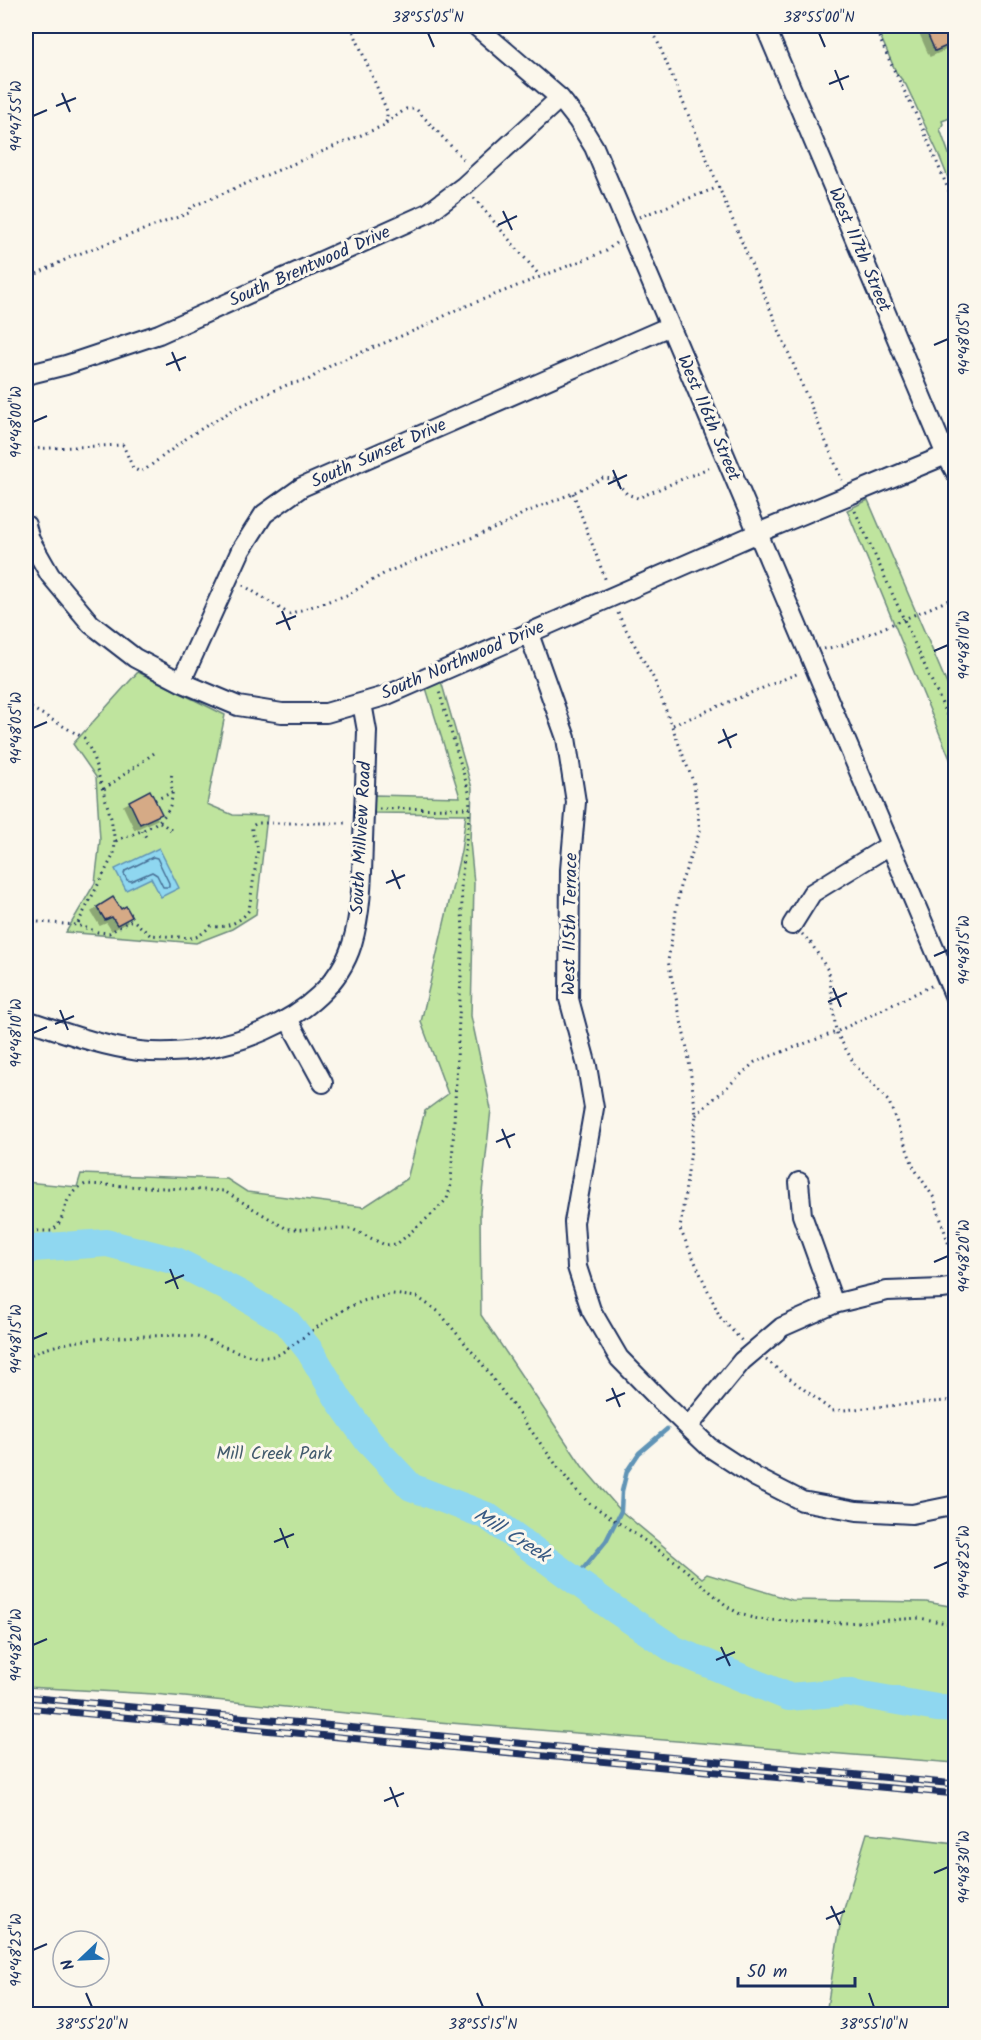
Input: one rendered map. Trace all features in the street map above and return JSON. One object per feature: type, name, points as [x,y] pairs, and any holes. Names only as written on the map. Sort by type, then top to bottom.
[{"type":"street","name":"West 116th Street","points":[[476,26],[560,98],[594,147],[956,1000]]},
{"type":"street","name":"West 117th Street","points":[[765,26],[946,455],[956,473]]},
{"type":"street","name":"South Brentwood Drive","points":[[26,375],[66,365],[159,334],[428,213],[464,186],[560,98]]},
{"type":"street","name":"South Sunset Drive","points":[[180,682],[241,550],[264,514],[302,488],[670,326]]},
{"type":"street","name":"South Northwood Drive","points":[[27,535],[50,575],[91,624],[135,658],[180,682],[238,706],[282,713],[326,713],[385,696],[758,533],[946,455]]},
{"type":"street","name":"West 115th Terrace","points":[[529,634],[566,738],[576,802],[570,870],[569,999],[587,1066],[594,1108],[574,1222],[577,1267],[591,1310],[619,1358],[709,1447],[755,1477],[802,1501],[857,1511],[912,1514],[956,1505]]},
{"type":"street","name":"South Millview Road","points":[[26,1020],[104,1045],[142,1051],[183,1051],[223,1045],[260,1032],[288,1019],[313,1000],[336,976],[351,946],[359,914],[367,731],[362,703]]},
{"type":"street","points":[[792,925],[812,893],[890,845]]},
{"type":"street","points":[[288,1019],[323,1083]]},
{"type":"street","points":[[799,1182],[802,1215],[834,1304]]},
{"type":"street","points":[[688,1427],[742,1361],[782,1327],[834,1304],[887,1291],[956,1287]]},
{"type":"path","points":[[26,279],[73,255],[189,213],[191,207],[385,124],[387,111],[351,26]]},
{"type":"path","points":[[651,26],[848,496],[956,735]]},
{"type":"path","points":[[874,26],[923,129],[956,208]]},
{"type":"path","points":[[26,449],[123,445],[133,468],[140,472],[191,435],[238,407],[290,384],[308,380],[333,364],[423,327],[456,310],[606,251],[622,238],[635,220],[644,214],[663,210],[719,187]]},
{"type":"path","points":[[229,576],[289,614],[347,596],[387,572],[508,523],[522,514],[603,478],[614,479],[627,494],[638,498],[726,460]]},
{"type":"path","points":[[573,493],[624,626],[654,679],[694,784],[700,831],[680,886],[668,960],[688,1053],[696,1115],[680,1229],[720,1317],[743,1341],[832,1411],[956,1400]]},
{"type":"path","points":[[26,1234],[52,1231],[60,1225],[73,1190],[86,1184],[224,1191],[287,1229],[352,1229],[385,1245],[398,1244],[447,1199],[451,1185],[464,935],[461,883],[470,808],[469,792],[444,712],[435,674]]},
{"type":"path","points":[[26,705],[84,738],[92,753],[104,789],[116,842],[114,854],[77,925]]},
{"type":"path","points":[[104,789],[157,751]]},
{"type":"path","points":[[116,842],[160,822],[168,811],[173,792],[172,773]]},
{"type":"path","points":[[155,800],[173,792]]},
{"type":"path","points":[[26,921],[77,925],[109,933],[134,921],[150,934],[192,938],[199,936],[211,926],[225,927],[245,916],[249,910],[258,849],[251,831],[252,826],[257,823],[345,824],[353,822],[374,808],[387,810],[470,808]]},
{"type":"path","points":[[160,822],[171,830]]},
{"type":"path","points":[[142,830],[147,839]]},
{"type":"path","points":[[792,925],[811,942],[829,972],[836,1032],[855,1065],[889,1102],[914,1168],[934,1198],[956,1268]]},
{"type":"path","points":[[696,1115],[755,1062],[836,1032],[936,984],[948,983]]},
{"type":"path","points":[[26,1357],[62,1344],[91,1338],[168,1335],[217,1342],[249,1356],[262,1358],[280,1354],[345,1309],[378,1297],[406,1295],[417,1297],[439,1312],[483,1365],[574,1488],[588,1502],[676,1562],[740,1614],[753,1618],[844,1623],[920,1618],[956,1625]]},
{"type":"green space","points":[[876,26],[903,26],[905,29],[926,26],[935,51],[955,42],[955,116],[942,121],[940,129],[955,171],[955,195],[938,153],[906,85],[896,72]]},
{"type":"green space","points":[[868,500],[955,703],[955,771],[847,510]]},
{"type":"green space","points":[[138,672],[225,715],[207,804],[233,815],[267,816],[256,914],[232,929],[196,943],[66,932],[95,883],[100,840],[96,777],[73,744]]},
{"type":"green space","name":"Mill Creek Park","points":[[441,681],[472,788],[470,842],[474,883],[471,1016],[491,1109],[480,1212],[481,1315],[582,1466],[621,1511],[702,1578],[707,1574],[792,1600],[926,1602],[955,1607],[955,1763],[438,1722],[154,1694],[26,1687],[26,1182],[77,1187],[81,1174],[227,1179],[247,1192],[364,1207],[407,1179],[425,1111],[448,1094],[421,1022],[461,851],[466,814],[374,813],[374,795],[460,797],[426,688]]},
{"type":"green space","points":[[867,1833],[955,1843],[955,2014],[826,2014],[841,1919]]},
{"type":"water","points":[[159,848],[179,888],[161,897],[151,878],[126,890],[115,869]]},
{"type":"building","points":[[924,26],[956,26],[956,42],[935,51]]},
{"type":"building","points":[[150,790],[162,814],[140,824],[129,801]]},
{"type":"building","points":[[113,897],[121,909],[126,906],[132,917],[117,925],[112,917],[105,920],[97,907]]},
{"type":"waterway","name":"Mill Creek","points":[[26,1252],[32,1248],[107,1243],[176,1261],[240,1294],[287,1322],[310,1351],[339,1400],[369,1442],[411,1487],[487,1516],[614,1609],[675,1650],[789,1697],[846,1692],[937,1708],[956,1709]]},
{"type":"waterway","points":[[574,1580],[606,1541],[621,1511],[622,1491],[627,1471],[639,1453],[667,1429]]},
{"type":"railway","points":[[26,1697],[956,1784]]},
{"type":"railway","points":[[26,1708],[956,1794]]}]
